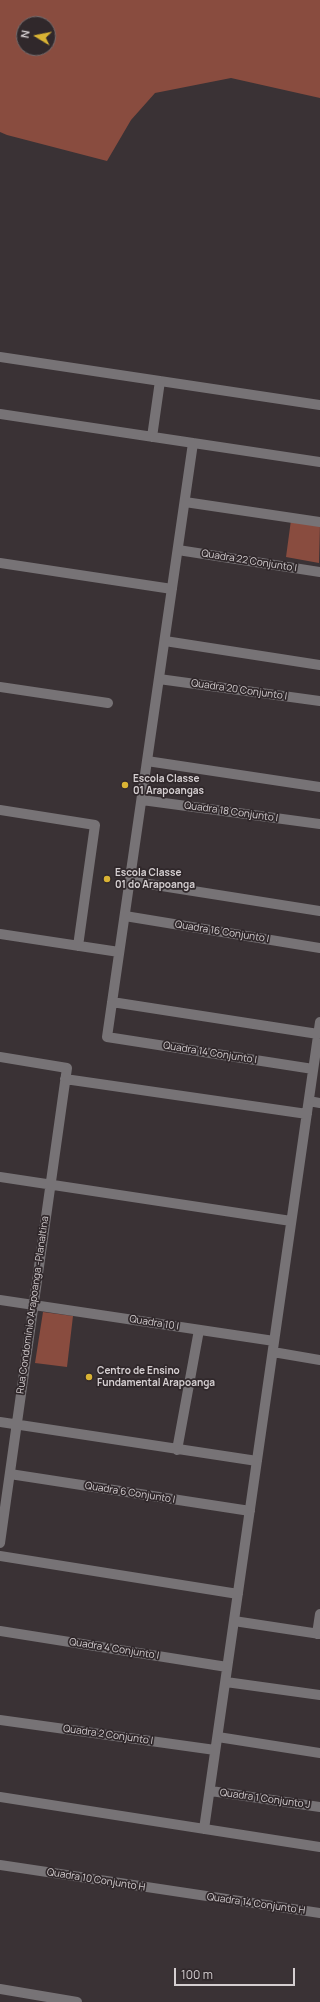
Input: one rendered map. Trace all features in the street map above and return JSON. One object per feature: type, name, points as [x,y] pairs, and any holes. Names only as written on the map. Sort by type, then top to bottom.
[{"type":"street","points":[[0,357],[320,405]]},
{"type":"street","points":[[152,437],[160,381]]},
{"type":"street","points":[[0,414],[320,462]]},
{"type":"street","points":[[193,443],[112,1002],[318,1034]]},
{"type":"street","points":[[185,502],[320,522]]},
{"type":"street","name":"Quadra 22 Conjunto I","points":[[178,550],[320,572]]},
{"type":"street","points":[[0,563],[172,589]]},
{"type":"street","points":[[165,641],[320,665]]},
{"type":"street","name":"Quadra 20 Conjunto I","points":[[159,679],[320,701]]},
{"type":"street","points":[[0,686],[108,703]]},
{"type":"street","points":[[147,761],[320,787]]},
{"type":"street","name":"Quadra 18 Conjunto I","points":[[142,800],[320,824]]},
{"type":"street","points":[[0,810],[95,825],[78,946]]},
{"type":"street","points":[[130,881],[320,911]]},
{"type":"street","name":"Quadra 16 Conjunto I","points":[[124,916],[320,948]]},
{"type":"street","points":[[0,934],[119,952]]},
{"type":"street","name":"Quadra 14 Conjunto I","points":[[112,1002],[107,1037],[313,1068]]},
{"type":"street","points":[[204,1829],[211,1791],[215,1750],[320,1022]]},
{"type":"street","name":"Rua Condomínio Arapoanga -Planaltina","points":[[0,1057],[67,1068],[0,1542]]},
{"type":"street","points":[[65,1079],[307,1114]]},
{"type":"street","points":[[309,1101],[320,1103]]},
{"type":"street","points":[[0,1177],[291,1221]]},
{"type":"street","name":"Quadra 10 I","points":[[0,1300],[274,1341]]},
{"type":"street","points":[[178,1450],[199,1330]]},
{"type":"street","points":[[273,1352],[320,1360]]},
{"type":"street","points":[[0,1422],[257,1462]]},
{"type":"street","name":"Quadra 6 Conjunto I","points":[[10,1474],[250,1511]]},
{"type":"street","points":[[0,1556],[238,1594]]},
{"type":"street","points":[[234,1622],[319,1634],[320,1614]]},
{"type":"street","name":"Quadra 4 Conjunto I","points":[[0,1631],[227,1667]]},
{"type":"street","points":[[226,1682],[320,1695]]},
{"type":"street","name":"Quadra 2 Conjunto I","points":[[0,1720],[215,1750]]},
{"type":"street","points":[[218,1737],[320,1753]]},
{"type":"street","name":"Quadra 1 Conjunto J","points":[[211,1791],[320,1807]]},
{"type":"street","points":[[0,1798],[320,1847]]},
{"type":"street","name":"Quadra 10 Conjunto H","points":[[0,1865],[192,1895]]},
{"type":"street","name":"Quadra 14 Conjunto H","points":[[192,1895],[320,1913]]},
{"type":"street","points":[[0,1989],[77,2002]]},
{"type":"shaded area","points":[[0,0],[320,0],[320,98],[231,78],[155,93],[131,120],[107,161],[0,132]]},
{"type":"shaded area","points":[[291,520],[320,524],[319,563],[286,557]]},
{"type":"shaded area","points":[[43,1312],[73,1316],[67,1367],[35,1363]]},
{"type":"place","name":"Escola Classe 01 Arapoangas","points":[[125,785]]},
{"type":"place","name":"Escola Classe 01 do Arapoanga","points":[[107,879]]},
{"type":"place","name":"Centro de Ensino Fundamental Arapoanga","points":[[89,1377]]}]
